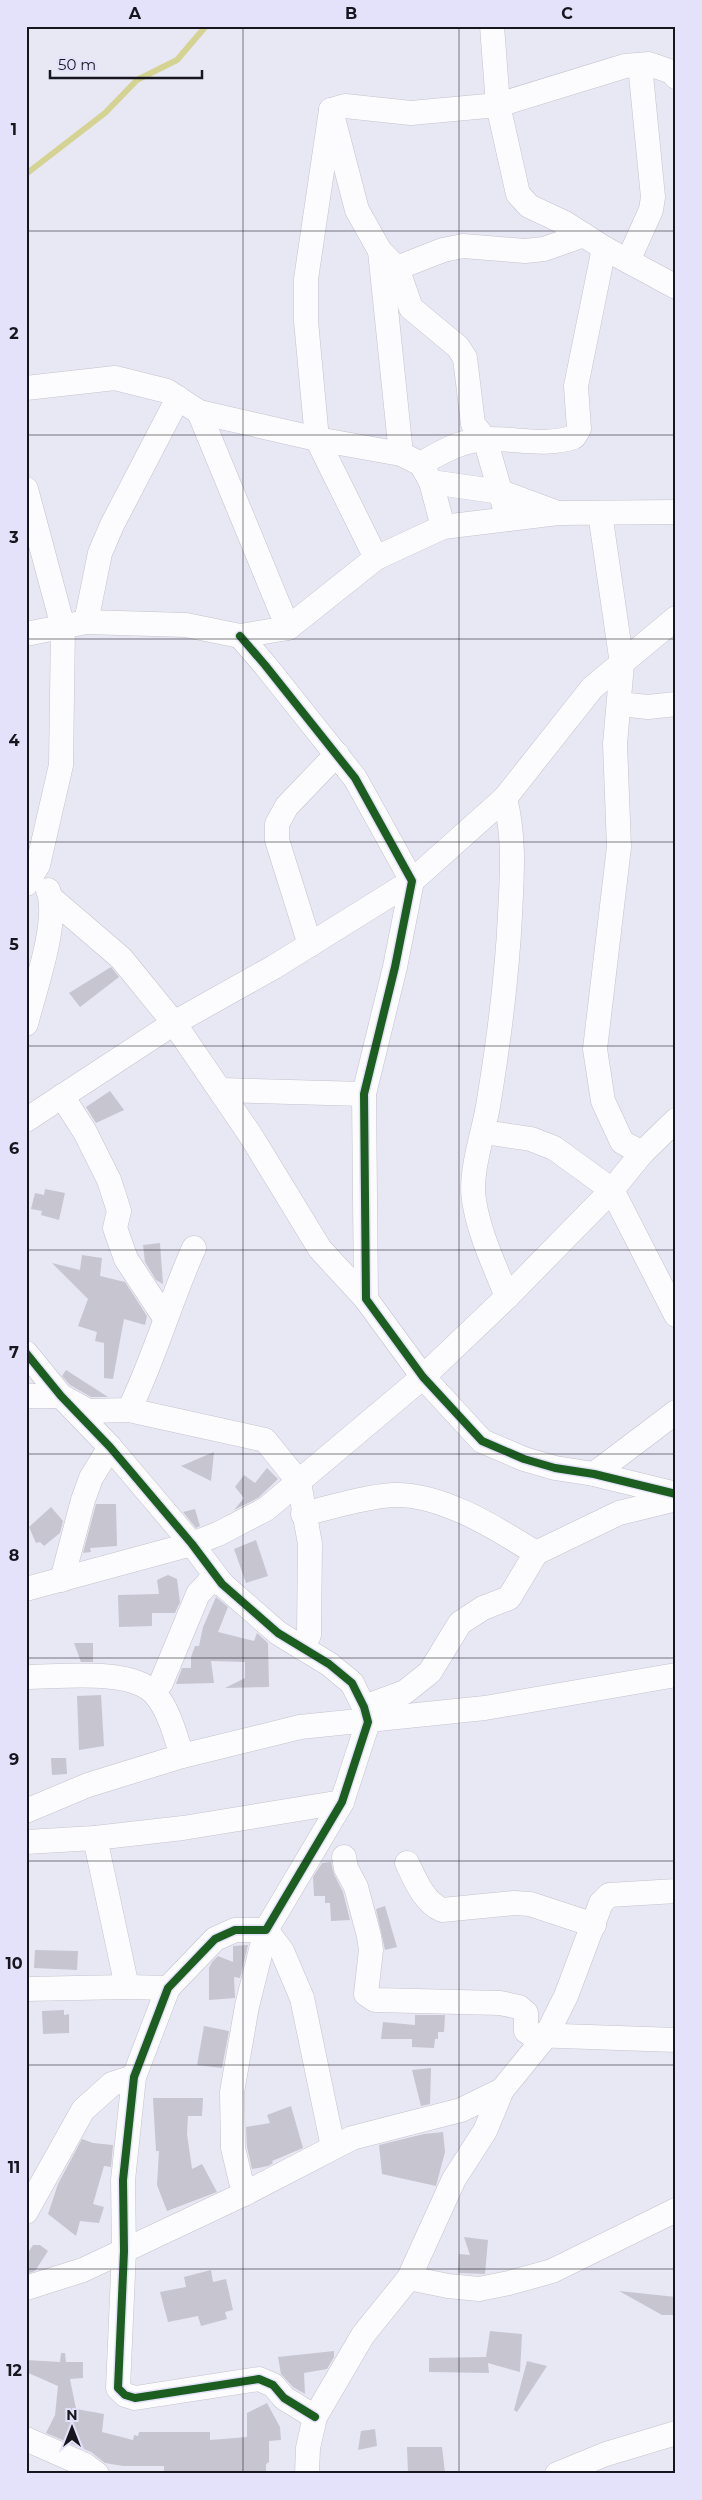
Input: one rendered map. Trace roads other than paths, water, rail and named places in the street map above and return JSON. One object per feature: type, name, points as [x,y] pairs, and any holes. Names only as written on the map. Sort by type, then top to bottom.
[{"type":"street","points":[[492,26],[498,104],[518,194],[530,206],[565,223],[604,248],[676,288]]},
{"type":"street","points":[[331,110],[345,106],[411,113],[498,104],[625,66],[649,64],[672,72],[676,77]]},
{"type":"street","points":[[628,261],[650,210],[653,197],[640,65]]},
{"type":"street","points":[[331,110],[357,210],[380,251],[398,268],[411,308],[458,347],[465,358],[473,424],[485,439],[508,519]]},
{"type":"street","points":[[331,110],[306,279],[306,321],[317,438],[376,558]]},
{"type":"street","points":[[398,268],[443,250],[464,246],[526,251],[544,249],[584,235]]},
{"type":"street","points":[[418,467],[448,448],[485,439],[542,442],[574,437],[579,429],[576,386],[604,248]]},
{"type":"street","points":[[380,251],[418,467],[443,527]]},
{"type":"street","points":[[26,388],[115,378],[167,391],[199,412],[317,438],[501,492],[558,513]]},
{"type":"street","points":[[86,622],[100,553],[112,525],[178,398]]},
{"type":"street","points":[[199,412],[288,628]]},
{"type":"street","points":[[26,489],[62,627],[61,765],[32,874],[51,898],[121,958],[174,1023],[221,1090],[320,1249],[366,1299],[423,1378],[482,1441],[524,1459],[547,1466],[594,1474],[676,1494]]},
{"type":"street","points":[[26,634],[86,622],[186,625],[240,636],[288,628],[376,558],[443,527],[558,513],[676,512]]},
{"type":"street","points":[[600,514],[622,664],[615,744],[619,847],[595,1048],[603,1101],[622,1142],[642,1153]]},
{"type":"street","points":[[26,1120],[174,1023],[310,945],[412,881],[505,798],[592,688],[676,618]]},
{"type":"street","points":[[240,636],[266,665],[355,778],[412,881],[395,966],[364,1094],[366,1299]]},
{"type":"street","points":[[619,704],[648,708],[676,704]]},
{"type":"street","points":[[310,945],[277,840],[277,824],[287,806],[337,754]]},
{"type":"street","points":[[505,798],[512,828],[513,856],[508,951],[496,1062],[484,1132],[474,1167],[473,1199],[482,1231],[507,1297]]},
{"type":"street","points":[[26,1024],[52,917],[51,898]]},
{"type":"street","points":[[221,1090],[364,1094]]},
{"type":"street","points":[[62,1096],[85,1132],[109,1180],[118,1211],[115,1228],[126,1259],[165,1318]]},
{"type":"street","points":[[26,1589],[192,1544],[218,1534],[266,1509],[423,1378],[507,1297],[612,1190],[642,1153],[676,1120]]},
{"type":"street","points":[[484,1132],[532,1139],[554,1148],[612,1190],[674,1307]]},
{"type":"street","points":[[129,1410],[147,1373],[165,1318],[194,1248]]},
{"type":"street","points":[[26,1353],[61,1396],[110,1447],[192,1544],[222,1584],[278,1633],[330,1664],[352,1684],[366,1715],[342,1802],[266,1930],[247,2006],[241,2053],[232,2092],[233,2148],[244,2194]]},
{"type":"street","points":[[26,1396],[61,1396],[88,1411],[129,1410],[265,1440],[299,1482],[303,1514],[310,1544],[309,1635],[302,1648]]},
{"type":"street","points":[[594,1474],[676,1412]]},
{"type":"street","points":[[62,1580],[83,1500],[91,1478],[110,1447]]},
{"type":"street","points":[[303,1514],[364,1499],[386,1496],[426,1498],[474,1518],[536,1553]]},
{"type":"street","points":[[366,1715],[405,1692],[430,1672],[460,1623],[483,1608],[509,1598],[536,1553],[619,1514],[676,1499]]},
{"type":"street","points":[[154,1692],[161,1683],[198,1594],[210,1581],[222,1584]]},
{"type":"street","points":[[26,1811],[88,1785],[182,1756],[300,1727],[366,1715],[485,1708],[676,1675]]},
{"type":"street","points":[[26,1677],[120,1677],[138,1681],[154,1692],[165,1708],[182,1756]]},
{"type":"street","points":[[26,1842],[95,1838],[183,1828],[342,1802]]},
{"type":"street","points":[[95,1838],[127,1987]]},
{"type":"street","points":[[344,1857],[346,1868],[356,1887],[369,1936],[371,1950],[366,1994],[375,2000],[388,2002],[500,2003],[519,2007],[526,2014],[526,2031],[532,2035],[676,2040]]},
{"type":"street","points":[[407,1863],[424,1895],[433,1906],[442,1910],[514,1903],[530,1904],[594,1925]]},
{"type":"street","points":[[307,2474],[308,2448],[315,2417],[363,2335],[409,2278],[454,2179],[485,2131],[502,2090],[546,2036],[594,1925],[601,1903],[609,1895],[676,1890]]},
{"type":"street","points":[[266,1930],[235,1930],[215,1939],[168,1988],[134,2076],[122,2180],[124,2251],[118,2388],[125,2395],[136,2398],[259,2379],[273,2385],[284,2398],[315,2417]]},
{"type":"street","points":[[266,1930],[282,1951],[302,1998],[334,2147]]},
{"type":"street","points":[[26,1989],[168,1988]]},
{"type":"street","points":[[26,2212],[83,2110],[112,2084],[134,2076]]},
{"type":"street","points":[[26,2288],[83,2270],[244,2194],[334,2147],[372,2132],[462,2110],[502,2090]]},
{"type":"street","points":[[409,2278],[448,2286],[479,2289],[509,2283],[552,2270],[676,2210]]},
{"type":"street","points":[[557,2474],[606,2454],[676,2433]]},
{"type":"street","points":[[26,2439],[89,2471]]},
{"type":"waterway","points":[[26,174],[105,113],[137,80],[177,60],[206,26]]}]
